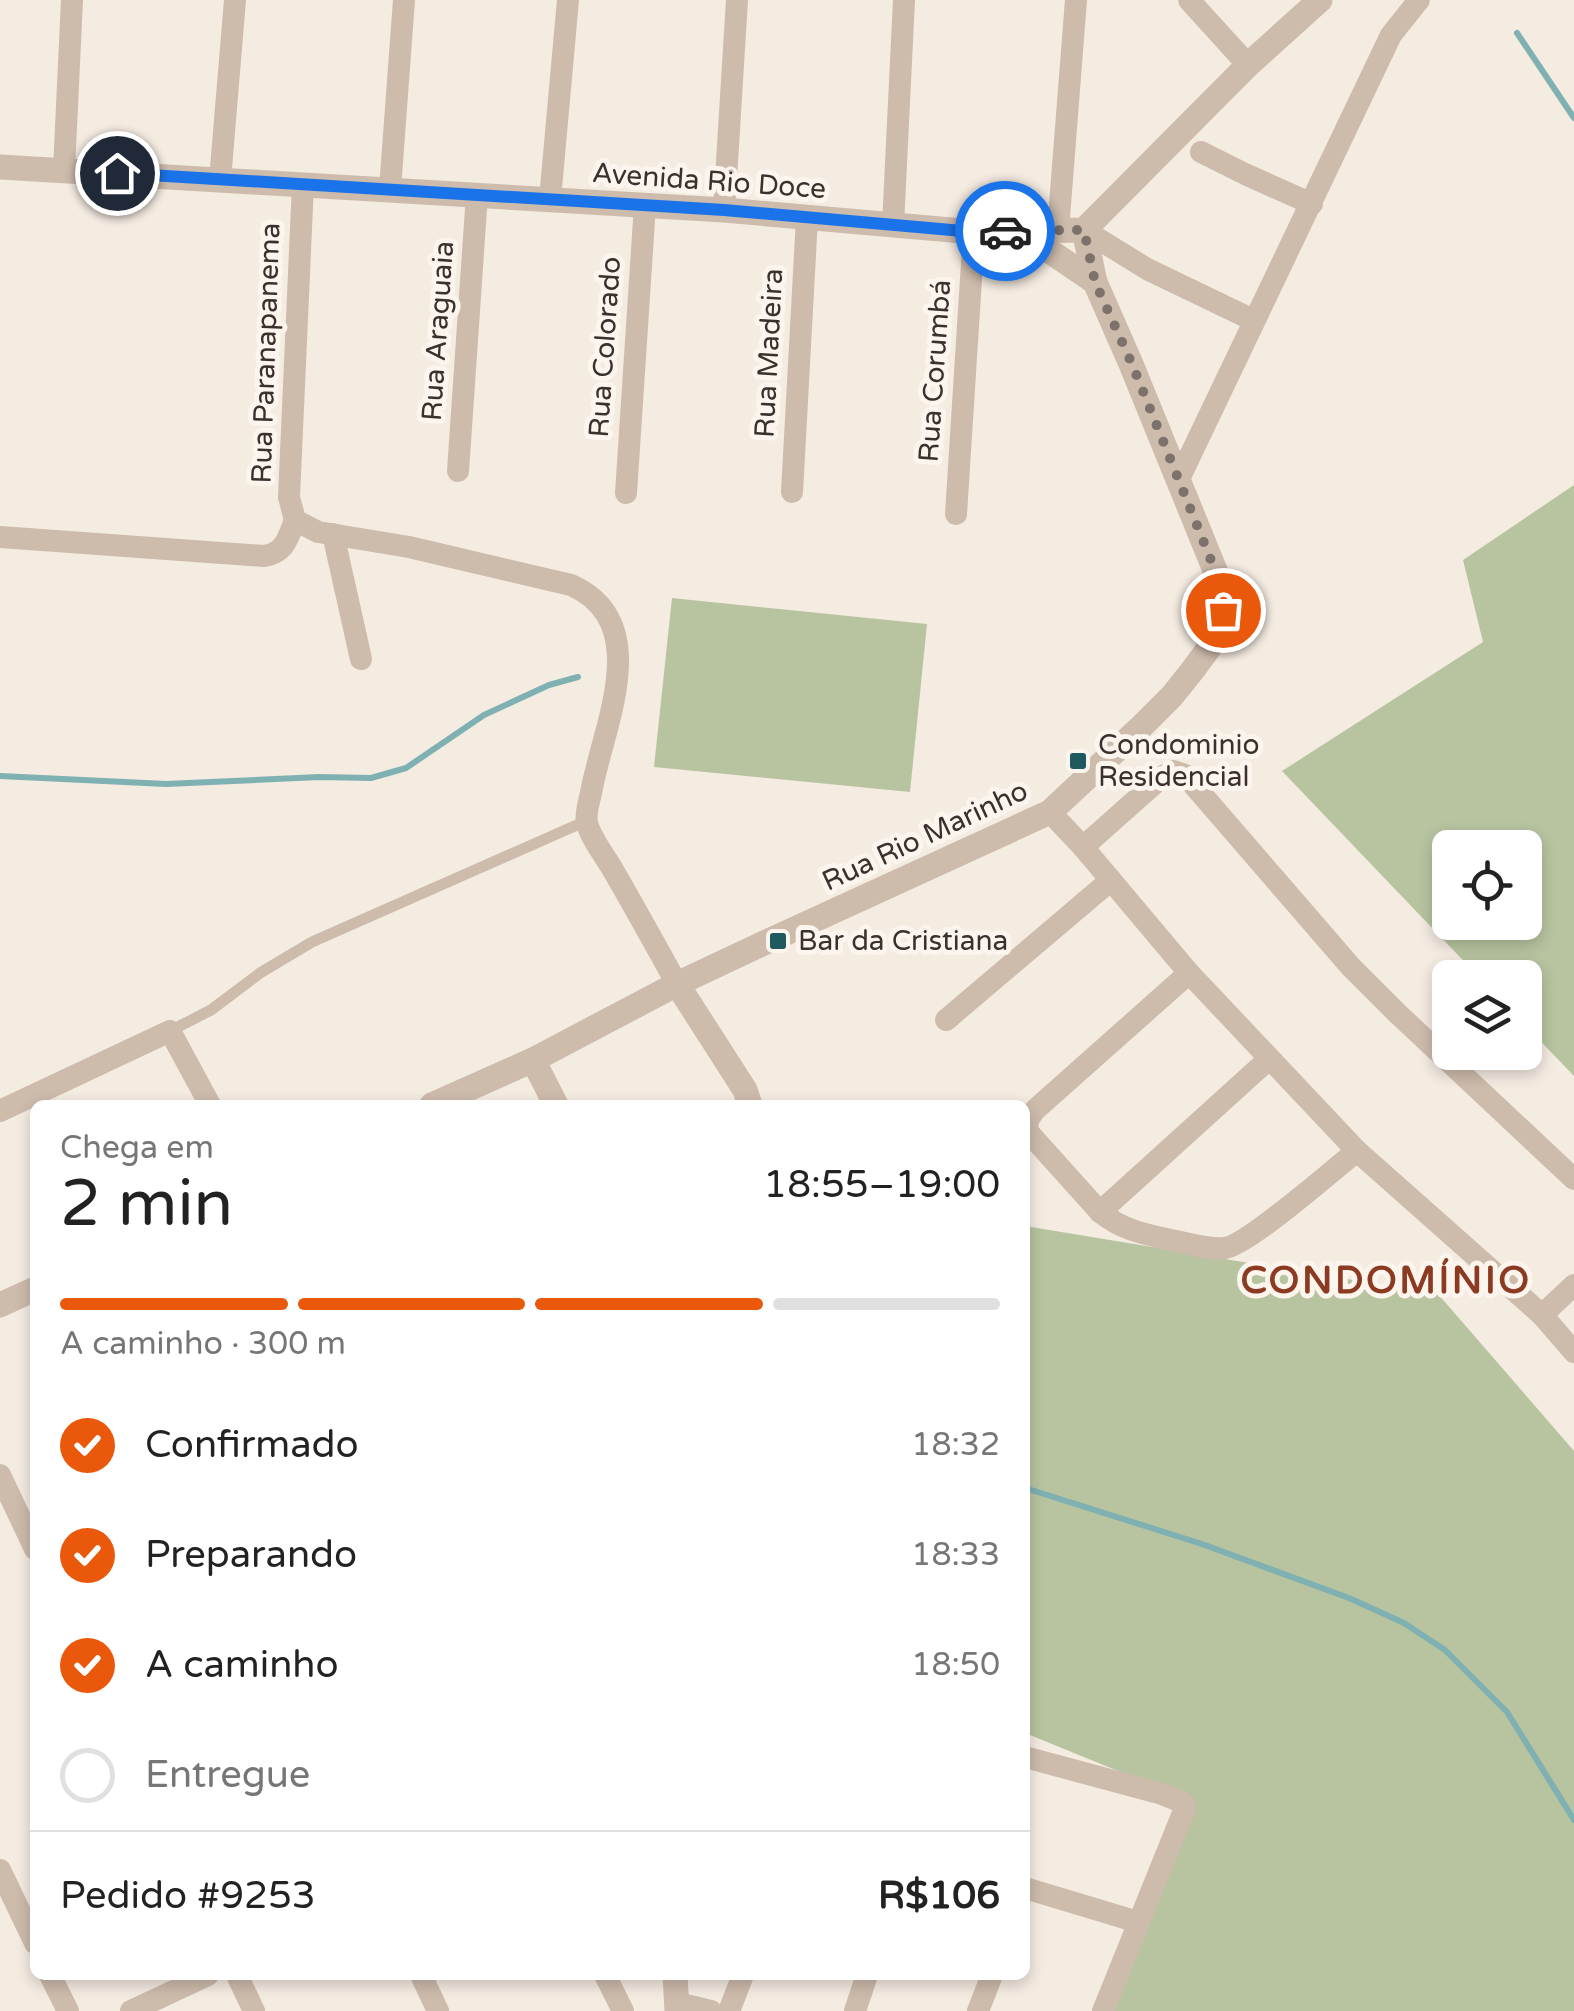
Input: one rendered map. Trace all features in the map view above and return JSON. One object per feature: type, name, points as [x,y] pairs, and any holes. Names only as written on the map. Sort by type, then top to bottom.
[{"type":"street","points":[[64,170],[72,0]]},
{"type":"street","points":[[220,180],[236,0]]},
{"type":"street","points":[[390,190],[404,0]]},
{"type":"street","points":[[550,199],[568,0]]},
{"type":"street","points":[[724,210],[737,0]]},
{"type":"street","points":[[893,225],[904,0]]},
{"type":"street","points":[[1058,230],[1076,0]]},
{"type":"street","points":[[1189,0],[1248,65]]},
{"type":"street","points":[[1253,320],[1147,270],[1084,230],[1248,65],[1320,0]]},
{"type":"street","points":[[1178,481],[1312,204],[1344,129],[1392,36],[1419,0]]},
{"type":"street","points":[[1201,152],[1312,204]]},
{"type":"street","name":"Avenida Rio Doce","points":[[0,167],[724,210],[974,232],[1084,230]]},
{"type":"street","name":"Rua Paranapanema","points":[[303,184],[290,497],[294,520],[310,530],[409,547],[571,585],[594,599],[614,632],[619,656],[615,703],[586,820]]},
{"type":"street","name":"Rua Araguaia","points":[[458,471],[477,194]]},
{"type":"street","name":"Rua Colorado","points":[[626,493],[644,205]]},
{"type":"street","name":"Rua Madeira","points":[[792,492],[807,218]]},
{"type":"street","name":"Rua Rio Marinho","points":[[443,1100],[533,1060],[677,984],[1050,812],[1172,696],[1209,648],[1220,627],[1223,590],[1095,282],[1084,230]]},
{"type":"street","points":[[1020,231],[1095,282]]},
{"type":"street","name":"Rua Corumbá","points":[[956,514],[974,232]]},
{"type":"street","points":[[0,537],[270,556],[283,547],[294,520]]},
{"type":"street","points":[[333,534],[361,659]]},
{"type":"street","points":[[1084,847],[1163,776],[1173,772],[1185,775],[1396,1014],[1574,1179]]},
{"type":"street","points":[[1050,812],[1084,847],[1189,974],[1357,1151],[1542,1315],[1574,1352]]},
{"type":"street","points":[[586,820],[677,984],[748,1100]]},
{"type":"street","points":[[946,1020],[1112,880]]},
{"type":"street","points":[[1030,1117],[1189,974]]},
{"type":"street","points":[[0,1110],[170,1031],[207,1100]]},
{"type":"street","points":[[533,1060],[553,1100]]},
{"type":"street","points":[[1100,1212],[1269,1060]]},
{"type":"street","points":[[1030,1134],[1100,1212],[1121,1227],[1212,1248],[1227,1248],[1250,1236],[1357,1151]]},
{"type":"street","points":[[1542,1315],[1574,1286]]},
{"type":"street","points":[[0,1305],[30,1291]]},
{"type":"street","points":[[0,1476],[30,1539]]},
{"type":"street","points":[[1030,1758],[1109,1778],[1182,1802],[1185,1808],[1103,2011]]},
{"type":"street","points":[[0,1870],[30,1933]]},
{"type":"street","points":[[1030,1890],[1138,1922]]},
{"type":"street","points":[[52,1980],[68,2011]]},
{"type":"street","points":[[131,2011],[197,1980]]},
{"type":"street","points":[[239,1980],[254,2011]]},
{"type":"street","points":[[424,1980],[438,2011]]},
{"type":"street","points":[[608,1980],[623,2011]]},
{"type":"street","points":[[675,1980],[677,2007],[711,2011]]},
{"type":"street","points":[[729,2011],[741,1980]]},
{"type":"street","points":[[855,2011],[865,1980]]},
{"type":"street","points":[[978,2011],[990,1980]]},
{"type":"lane","points":[[170,1031],[212,1010],[260,973],[312,942],[586,820]]},
{"type":"green space","points":[[1574,485],[1574,1076],[1542,1043],[1542,960],[1463,960],[1444,940],[1542,940],[1542,830],[1432,830],[1432,928],[1282,771],[1483,642],[1463,560]]},
{"type":"green space","points":[[672,598],[927,624],[910,792],[654,767]]},
{"type":"green space","points":[[1030,1227],[1438,1294],[1574,1451],[1574,2011],[1114,2011],[1194,1802],[1030,1735]]},
{"type":"waterway","points":[[1517,33],[1574,118]]},
{"type":"waterway","points":[[0,776],[166,784],[371,778],[406,768],[484,715],[549,685],[578,677]]},
{"type":"waterway","points":[[1030,1490],[1202,1544],[1349,1598],[1404,1623],[1445,1650],[1507,1712],[1574,1820]]},
{"type":"way so far","points":[[1005,231],[1084,230],[1095,282],[1223,590],[1223,610]]},
{"type":"place","name":"Condominio Residencial","points":[[1078,761]]},
{"type":"place","name":"Bar da Cristiana","points":[[778,941]]},
{"type":"district","name":"CONDOMÍNIO","points":[[1386,1281]]},
{"type":"route","points":[[117,173],[724,210],[974,232],[1005,231]]}]
